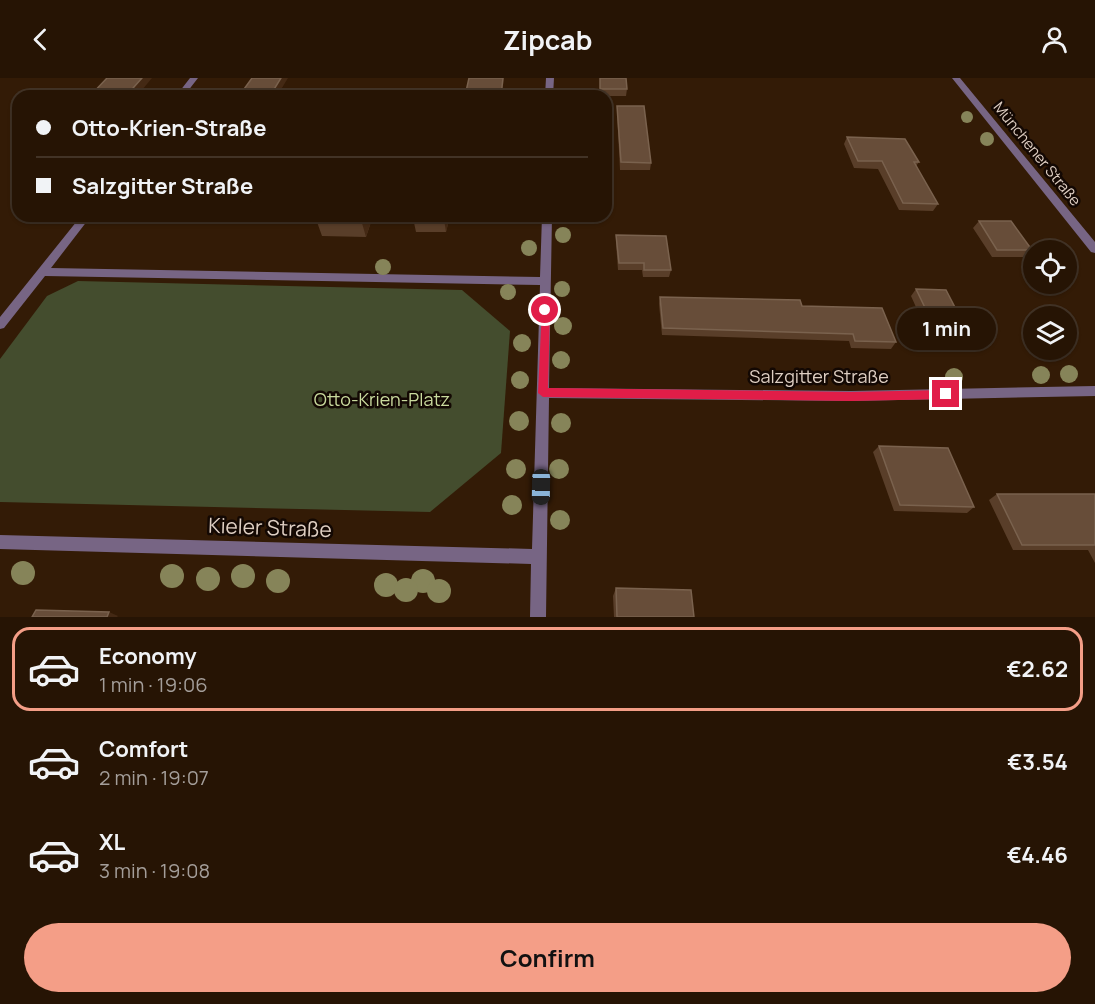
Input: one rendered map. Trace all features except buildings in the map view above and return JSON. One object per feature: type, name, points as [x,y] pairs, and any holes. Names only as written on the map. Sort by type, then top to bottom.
[{"type":"street","points":[[185,90],[194,78]]},
{"type":"street","name":"Münchener Straße","points":[[956,78],[1095,249]]},
{"type":"street","points":[[0,325],[82,222]]},
{"type":"street","points":[[538,617],[547,222]]},
{"type":"street","points":[[42,272],[546,281]]},
{"type":"street","name":"Salzgitter Straße","points":[[543,393],[851,396],[1095,391]]},
{"type":"street","name":"Kieler Straße","points":[[0,542],[539,557]]},
{"type":"green space","name":"Otto-Krien-Platz","points":[[78,281],[462,290],[510,331],[501,453],[430,512],[0,502],[0,359],[47,296]]},
{"type":"route","points":[[545,310],[543,393],[851,396],[946,394]]}]
